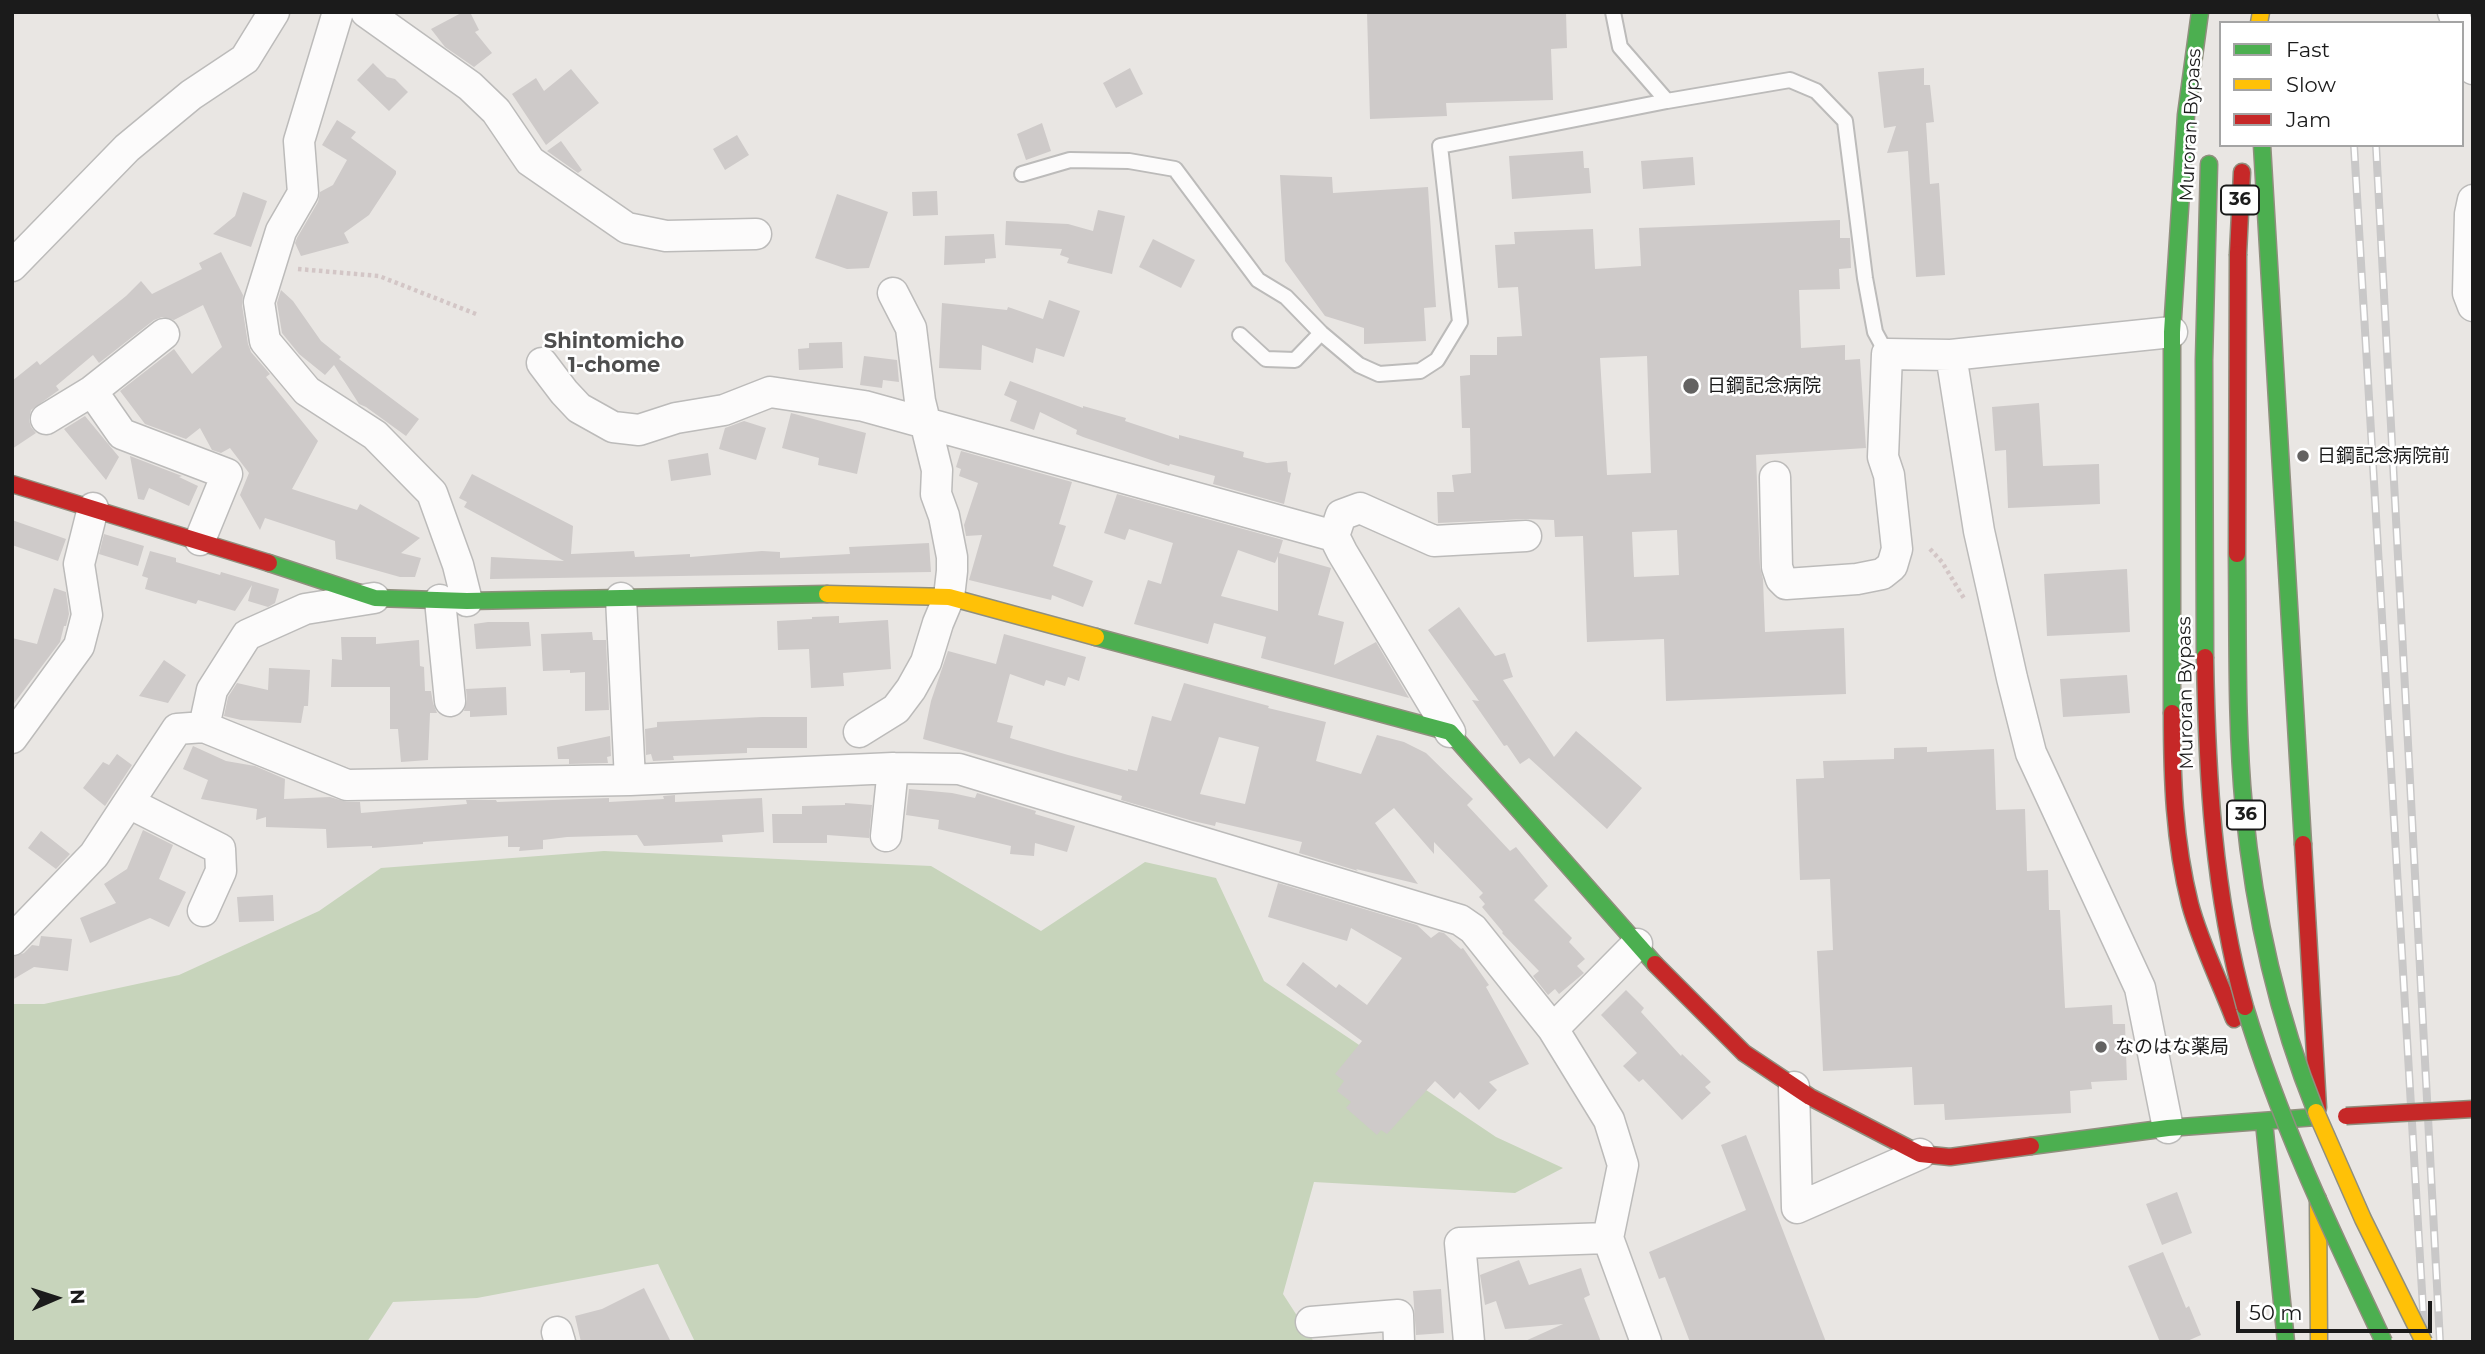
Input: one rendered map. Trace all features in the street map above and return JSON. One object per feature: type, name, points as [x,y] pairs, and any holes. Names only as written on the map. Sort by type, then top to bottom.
[{"type":"main road","points":[[2200,12],[2186,115],[2172,332],[2172,770],[2177,844],[2192,907],[2232,1013],[2250,1073]]},
{"type":"main road","name":"Muroran Bypass","points":[[2210,147],[2204,360],[2205,657],[2209,795],[2220,887],[2244,1003],[2267,1080],[2302,1167],[2384,1342]]},
{"type":"main road","points":[[2263,147],[2319,1116],[2319,1342]]},
{"type":"main road","name":"36","points":[[2243,157],[2238,254],[2236,456],[2241,749],[2247,833],[2275,984],[2297,1063],[2341,1172],[2424,1342]]},
{"type":"main road","points":[[12,484],[200,540],[374,598],[454,600],[847,594],[949,597],[1450,733],[1665,978],[1744,1053],[1810,1097],[1920,1154],[1950,1157],[2263,1116],[2346,1116],[2473,1110]]},
{"type":"main road","points":[[2263,1116],[2286,1342]]},
{"type":"street","points":[[12,265],[127,148],[191,95],[245,59],[274,12]]},
{"type":"street","points":[[338,12],[299,141],[303,193],[281,231],[260,302],[265,341],[307,391],[375,435],[432,492],[458,565],[450,701]]},
{"type":"street","points":[[366,12],[470,86],[496,111],[530,161],[627,228],[666,236],[756,234]]},
{"type":"street","points":[[2464,43],[2473,69]]},
{"type":"street","points":[[2473,200],[2470,214],[2468,293],[2473,306]]},
{"type":"street","points":[[859,732],[896,709],[911,690],[926,662],[949,597],[953,557],[944,516],[936,495],[937,470],[919,401],[911,328],[893,293]]},
{"type":"street","points":[[1775,477],[1777,567],[1786,584],[1857,579],[1882,574],[1892,566],[1896,549],[1889,475],[1883,457],[1887,354],[1951,355],[2172,332]]},
{"type":"street","points":[[46,419],[92,391],[164,334]]},
{"type":"street","points":[[1951,355],[1979,531],[2031,753],[2140,988],[2168,1128]]},
{"type":"street","points":[[542,363],[579,408],[613,427],[639,430],[676,418],[724,410],[770,392],[864,406],[1335,536],[1450,733]]},
{"type":"street","points":[[92,391],[122,434],[227,474],[200,540]]},
{"type":"street","points":[[12,737],[79,646],[87,615],[79,564],[93,508]]},
{"type":"street","points":[[1335,536],[1341,514],[1360,508],[1434,541],[1526,536]]},
{"type":"street","points":[[204,727],[212,690],[247,635],[305,609],[374,598]]},
{"type":"street","points":[[621,598],[630,780]]},
{"type":"street","points":[[12,940],[94,855],[177,729],[204,727],[346,785],[630,780],[893,768],[959,769],[1460,920],[1472,929],[1553,1028],[1609,1120],[1623,1165],[1608,1238],[1646,1342]]},
{"type":"street","points":[[886,836],[893,768]]},
{"type":"street","points":[[129,803],[220,849],[221,872],[203,911]]},
{"type":"street","points":[[1553,1028],[1637,944]]},
{"type":"street","points":[[1794,1087],[1797,1208],[1920,1154]]},
{"type":"street","points":[[1469,1342],[1460,1243],[1608,1238]]},
{"type":"street","points":[[1311,1322],[1398,1315],[1399,1342]]},
{"type":"lane","points":[[1614,12],[1620,47],[1667,101]]},
{"type":"lane","points":[[1021,174],[1070,160],[1129,161],[1175,169],[1258,280],[1286,297],[1321,333],[1359,365],[1380,374],[1420,371],[1437,360],[1460,322],[1440,146],[1790,79],[1816,91],[1845,121],[1865,278],[1875,332],[1887,354]]},
{"type":"lane","points":[[1240,335],[1266,359],[1295,360],[1321,333]]},
{"type":"path","points":[[270,267],[379,276],[476,314]]},
{"type":"green space","points":[[604,851],[931,866],[1041,931],[1145,862],[1216,878],[1264,981],[1496,1137],[1563,1168],[1515,1193],[1314,1182],[1283,1294],[1314,1342],[695,1342],[658,1264],[477,1298],[393,1302],[367,1342],[12,1342],[12,1004],[44,1004],[179,975],[319,911],[381,868]]},
{"type":"building","points":[[463,12],[470,12],[479,30],[475,32],[492,53],[474,67],[445,47],[431,29]]},
{"type":"building","points":[[1367,12],[1566,12],[1567,48],[1551,49],[1553,100],[1446,103],[1447,116],[1370,119]]},
{"type":"building","points":[[373,63],[408,92],[389,111],[357,80]]},
{"type":"building","points":[[1130,68],[1143,94],[1116,108],[1103,83]]},
{"type":"building","points":[[1924,68],[1924,85],[1930,85],[1934,122],[1926,123],[1930,184],[1939,183],[1945,275],[1916,277],[1908,151],[1887,153],[1896,126],[1884,128],[1878,72]]},
{"type":"building","points":[[571,69],[599,103],[546,145],[512,94],[536,78],[544,91]]},
{"type":"building","points":[[337,120],[356,132],[351,138],[396,171],[396,174],[369,215],[344,233],[349,243],[301,256],[295,243],[297,238],[318,202],[320,192],[333,185],[347,160],[322,145]]},
{"type":"building","points":[[1042,123],[1051,151],[1026,160],[1017,134]]},
{"type":"building","points":[[737,135],[749,155],[725,170],[713,149]]},
{"type":"building","points":[[561,141],[582,170],[578,173],[547,151]]},
{"type":"building","points":[[1583,151],[1584,168],[1589,168],[1591,193],[1512,199],[1509,156]]},
{"type":"building","points":[[1693,157],[1695,185],[1643,189],[1641,161]]},
{"type":"building","points":[[1280,175],[1332,177],[1333,193],[1428,187],[1436,307],[1424,308],[1426,341],[1364,344],[1364,328],[1325,316],[1285,261]]},
{"type":"building","points":[[937,191],[938,215],[913,216],[912,192]]},
{"type":"building","points":[[243,192],[267,201],[251,247],[213,234],[235,216]]},
{"type":"building","points":[[837,194],[888,212],[869,268],[847,269],[815,258]]},
{"type":"building","points":[[1098,210],[1125,216],[1112,274],[1067,263],[1069,258],[1060,255],[1062,249],[1005,245],[1006,221],[1068,224],[1093,231]]},
{"type":"building","points":[[1840,220],[1840,238],[1850,238],[1851,268],[1839,269],[1840,289],[1799,290],[1801,348],[1845,345],[1845,360],[1860,359],[1866,448],[1756,455],[1765,632],[1844,628],[1846,694],[1666,701],[1664,639],[1587,642],[1583,536],[1555,537],[1554,520],[1438,523],[1437,492],[1454,492],[1452,475],[1471,473],[1470,428],[1462,428],[1460,376],[1470,375],[1470,355],[1497,355],[1497,337],[1522,336],[1518,287],[1498,288],[1495,245],[1515,244],[1514,232],[1593,229],[1595,269],[1641,266],[1639,228]],"holes":[[[1647,356],[1651,473],[1607,475],[1600,358]],[[1677,530],[1679,575],[1634,577],[1632,532]]]},
{"type":"building","points":[[994,234],[996,258],[985,259],[985,263],[944,265],[945,236]]},
{"type":"building","points":[[1153,239],[1195,260],[1181,288],[1139,267]]},
{"type":"building","points":[[221,252],[243,295],[242,305],[251,352],[270,374],[266,377],[318,441],[292,489],[357,510],[360,504],[420,538],[401,553],[421,558],[415,577],[400,577],[336,559],[335,541],[265,518],[260,530],[240,495],[249,473],[230,448],[221,453],[212,450],[200,428],[186,439],[145,424],[120,391],[174,349],[192,374],[222,347],[203,305],[174,320],[162,317],[154,320],[99,363],[93,355],[56,386],[59,390],[31,410],[29,420],[36,433],[12,449],[12,381],[37,361],[40,365],[141,281],[152,294],[202,269],[199,263]]},
{"type":"building","points":[[281,290],[293,301],[321,341],[341,357],[339,359],[419,419],[406,436],[359,404],[334,365],[325,375],[299,354],[282,333],[277,303]]},
{"type":"building","points":[[1049,300],[1080,311],[1064,357],[1036,348],[1033,363],[982,345],[981,370],[939,368],[942,303],[1007,310],[1008,307],[1043,319]]},
{"type":"building","points":[[842,342],[843,368],[799,370],[798,349],[809,348],[809,343]]},
{"type":"building","points":[[864,356],[897,360],[899,382],[883,380],[882,388],[860,385]]},
{"type":"building","points":[[1010,381],[1083,408],[1126,418],[1125,421],[1179,439],[1179,435],[1244,452],[1243,457],[1267,463],[1287,461],[1288,472],[1291,473],[1284,504],[1213,484],[1215,476],[1170,464],[1169,466],[1083,437],[1076,434],[1077,430],[1040,412],[1034,430],[1010,421],[1017,401],[1004,395]]},
{"type":"building","points":[[2039,403],[2043,466],[2099,464],[2100,504],[2008,508],[2006,450],[1995,451],[1992,407]]},
{"type":"building","points":[[791,413],[866,433],[857,474],[818,465],[819,458],[782,448]]},
{"type":"building","points":[[85,416],[119,457],[106,480],[64,429]]},
{"type":"building","points":[[744,421],[766,428],[756,460],[719,449],[725,428]]},
{"type":"building","points":[[961,451],[1072,482],[1059,524],[1066,526],[1053,566],[1093,581],[1083,607],[1052,595],[1051,600],[969,580],[982,535],[966,536],[964,525],[978,483],[959,476],[961,469],[956,467]]},
{"type":"building","points":[[708,453],[711,475],[671,481],[668,460]]},
{"type":"building","points":[[130,456],[182,476],[179,477],[198,486],[189,506],[149,488],[144,500],[138,499]]},
{"type":"building","points":[[472,474],[573,526],[571,554],[634,551],[635,557],[690,554],[690,557],[762,551],[780,552],[780,558],[850,554],[849,547],[929,543],[931,572],[490,579],[491,557],[564,561],[464,507],[467,502],[459,498]]},
{"type":"building","points":[[1117,494],[1283,540],[1279,553],[1331,568],[1318,615],[1344,622],[1334,665],[1376,642],[1409,698],[1261,658],[1266,637],[1214,623],[1208,644],[1134,624],[1148,580],[1161,584],[1173,543],[1129,529],[1125,540],[1104,533]],"holes":[[[1238,550],[1275,563],[1278,556],[1278,611],[1221,596]]]},
{"type":"building","points":[[12,520],[66,539],[58,561],[12,545]]},
{"type":"building","points":[[104,534],[144,546],[138,566],[99,554]]},
{"type":"building","points":[[150,551],[220,575],[221,572],[279,589],[275,603],[268,607],[248,601],[252,585],[235,611],[198,600],[196,604],[145,589],[148,578],[142,576]]},
{"type":"building","points":[[2127,569],[2130,632],[2047,636],[2044,574]]},
{"type":"building","points":[[54,588],[66,592],[69,614],[66,626],[60,642],[12,706],[12,638],[37,644]]},
{"type":"building","points":[[1459,607],[1495,656],[1505,653],[1513,677],[1503,680],[1554,757],[1576,731],[1642,788],[1607,829],[1529,758],[1520,764],[1472,700],[1479,701],[1428,630]]},
{"type":"building","points":[[839,616],[839,623],[888,620],[891,669],[843,673],[844,686],[811,688],[809,649],[778,650],[777,621]]},
{"type":"building","points":[[529,622],[531,646],[476,649],[474,624]]},
{"type":"building","points":[[592,632],[593,640],[606,640],[609,710],[585,711],[585,672],[543,671],[541,634]]},
{"type":"building","points":[[1004,634],[1086,657],[1079,681],[1068,677],[1065,686],[1046,680],[1044,686],[1010,674],[997,722],[1013,726],[1010,738],[1128,771],[1137,771],[1152,716],[1171,721],[1184,683],[1326,722],[1316,761],[1361,774],[1377,735],[1404,742],[1426,753],[1473,799],[1467,805],[1510,851],[1516,847],[1548,886],[1534,900],[1572,938],[1569,942],[1585,959],[1577,966],[1584,973],[1559,994],[1555,989],[1548,995],[1533,976],[1539,971],[1502,933],[1482,907],[1485,904],[1479,897],[1483,893],[1434,842],[1434,854],[1394,808],[1375,823],[1418,884],[1356,869],[1358,871],[1299,853],[1302,842],[1216,822],[1215,826],[1193,821],[1121,800],[1122,796],[923,739],[931,701],[948,651],[996,664]],"holes":[[[1219,737],[1259,747],[1245,804],[1200,794]]]},
{"type":"building","points":[[341,637],[376,637],[376,644],[419,640],[425,691],[431,691],[437,713],[430,713],[428,760],[401,762],[398,729],[390,729],[390,687],[331,687],[332,659],[342,660]]},
{"type":"building","points":[[164,660],[186,675],[168,703],[139,696]]},
{"type":"building","points":[[269,668],[310,670],[308,706],[304,706],[301,723],[241,720],[224,716],[228,697],[237,683],[268,690]]},
{"type":"building","points":[[2127,675],[2130,713],[2063,717],[2060,679]]},
{"type":"building","points":[[506,687],[507,715],[470,717],[470,711],[464,711],[466,689]]},
{"type":"building","points":[[807,717],[807,748],[747,748],[747,753],[673,756],[674,760],[653,761],[651,754],[646,755],[645,729],[657,727],[657,722]]},
{"type":"building","points":[[610,736],[611,756],[607,757],[608,763],[569,764],[569,759],[558,759],[557,747]]},
{"type":"building","points":[[193,746],[226,761],[255,766],[285,779],[284,799],[330,797],[347,802],[360,802],[361,813],[467,804],[466,800],[497,802],[609,798],[609,802],[664,799],[663,796],[675,795],[675,802],[762,798],[764,832],[722,835],[723,842],[644,846],[637,835],[567,837],[543,840],[543,849],[519,851],[520,847],[508,847],[508,836],[372,848],[327,848],[326,829],[266,827],[266,817],[256,820],[257,809],[201,799],[208,780],[183,769]]},
{"type":"building","points":[[1927,747],[1927,752],[1994,749],[1996,810],[2025,809],[2027,871],[2048,870],[2049,910],[2060,910],[2065,1008],[2112,1005],[2113,1024],[2125,1024],[2127,1080],[2091,1082],[2092,1089],[2070,1091],[2071,1113],[1945,1120],[1944,1104],[1914,1105],[1912,1067],[1823,1071],[1817,951],[1833,950],[1830,879],[1800,880],[1796,779],[1824,778],[1823,761],[1894,759],[1894,748]]},
{"type":"building","points":[[117,754],[132,765],[105,806],[83,788],[103,762],[109,765]]},
{"type":"building","points":[[909,789],[975,798],[977,793],[1075,826],[1067,852],[1035,843],[1034,856],[1010,854],[1011,846],[938,829],[939,820],[906,815]]},
{"type":"building","points":[[845,803],[872,805],[869,838],[827,835],[827,843],[773,843],[772,814],[802,814],[802,806]]},
{"type":"building","points":[[143,830],[173,845],[159,879],[186,892],[169,927],[150,918],[90,943],[80,918],[116,903],[104,884],[127,869]]},
{"type":"building","points":[[41,831],[70,854],[56,869],[28,848]]},
{"type":"building","points":[[1278,883],[1417,925],[1431,938],[1439,932],[1444,933],[1463,948],[1489,985],[1486,987],[1529,1064],[1489,1082],[1497,1090],[1479,1110],[1460,1092],[1454,1099],[1435,1081],[1387,1134],[1381,1130],[1377,1135],[1346,1108],[1351,1102],[1337,1091],[1344,1081],[1335,1074],[1362,1041],[1286,985],[1303,962],[1336,988],[1339,984],[1367,1005],[1402,958],[1351,928],[1347,941],[1268,917]]},
{"type":"building","points":[[273,895],[274,921],[239,922],[237,897]]},
{"type":"building","points":[[41,936],[72,939],[68,971],[34,967],[12,980],[12,957],[24,953],[32,945],[39,946]]},
{"type":"building","points":[[1626,990],[1644,1008],[1641,1012],[1681,1056],[1682,1054],[1711,1082],[1705,1087],[1711,1093],[1682,1120],[1643,1079],[1639,1082],[1623,1066],[1637,1053],[1601,1015]]},
{"type":"building","points":[[1746,1135],[1826,1342],[1690,1342],[1665,1277],[1659,1279],[1649,1252],[1746,1210],[1721,1145]]},
{"type":"building","points":[[2177,1192],[2192,1233],[2162,1245],[2146,1204]]},
{"type":"building","points":[[2163,1252],[2186,1308],[2189,1306],[2201,1335],[2185,1342],[2160,1342],[2128,1266]]},
{"type":"building","points":[[1519,1260],[1529,1285],[1581,1268],[1590,1295],[1584,1298],[1601,1342],[1523,1342],[1563,1324],[1505,1329],[1496,1301],[1485,1305],[1480,1275]]},
{"type":"building","points":[[644,1288],[671,1342],[581,1342],[575,1316],[602,1309]]},
{"type":"building","points":[[1441,1289],[1444,1333],[1416,1335],[1413,1291]]},
{"type":"railway","points":[[2354,147],[2425,1342]]},
{"type":"railway","points":[[2376,147],[2440,1342]]},
{"type":"traffic: fast","points":[[2172,713],[2172,332],[2186,115],[2200,12]]},
{"type":"traffic: fast","points":[[2262,147],[2303,844]]},
{"type":"traffic: fast","points":[[2205,657],[2204,360],[2209,164]]},
{"type":"traffic: fast","points":[[2237,554],[2240,745],[2248,847],[2269,963],[2290,1038],[2316,1112]]},
{"type":"traffic: fast","points":[[269,563],[375,598],[467,601],[827,594]]},
{"type":"traffic: fast","points":[[1096,637],[1450,732],[1655,964]]},
{"type":"traffic: fast","points":[[2245,1007],[2291,1135],[2326,1219],[2384,1342]]},
{"type":"traffic: fast","points":[[2031,1146],[2168,1128],[2316,1117]]},
{"type":"traffic: fast","points":[[2264,1122],[2286,1342]]},
{"type":"traffic: slow","points":[[2259,21],[2261,12]]},
{"type":"traffic: slow","points":[[827,594],[949,597],[1096,637]]},
{"type":"traffic: slow","points":[[2316,1112],[2363,1219],[2424,1342]]},
{"type":"traffic: slow","points":[[2318,1199],[2319,1342]]},
{"type":"traffic: jam","points":[[2238,254],[2242,172]]},
{"type":"traffic: jam","points":[[2237,554],[2238,254]]},
{"type":"traffic: jam","points":[[12,484],[269,563]]},
{"type":"traffic: jam","points":[[2205,657],[2210,789],[2219,877],[2234,964],[2245,1007]]},
{"type":"traffic: jam","points":[[2172,713],[2175,809],[2180,857],[2199,933],[2234,1019]]},
{"type":"traffic: jam","points":[[2303,844],[2318,1108]]},
{"type":"traffic: jam","points":[[1655,964],[1744,1053],[1810,1097],[1920,1154],[1950,1157],[2031,1146]]},
{"type":"traffic: jam","points":[[2346,1116],[2473,1109]]},
{"type":"place","name":"日鋼記念病院","points":[[1691,386]]},
{"type":"place","name":"日鋼記念病院前","points":[[2303,456]]},
{"type":"place","name":"なのはな薬局","points":[[2101,1047]]},
{"type":"district","name":"Shintomicho 1-chome","points":[[614,354]]}]
